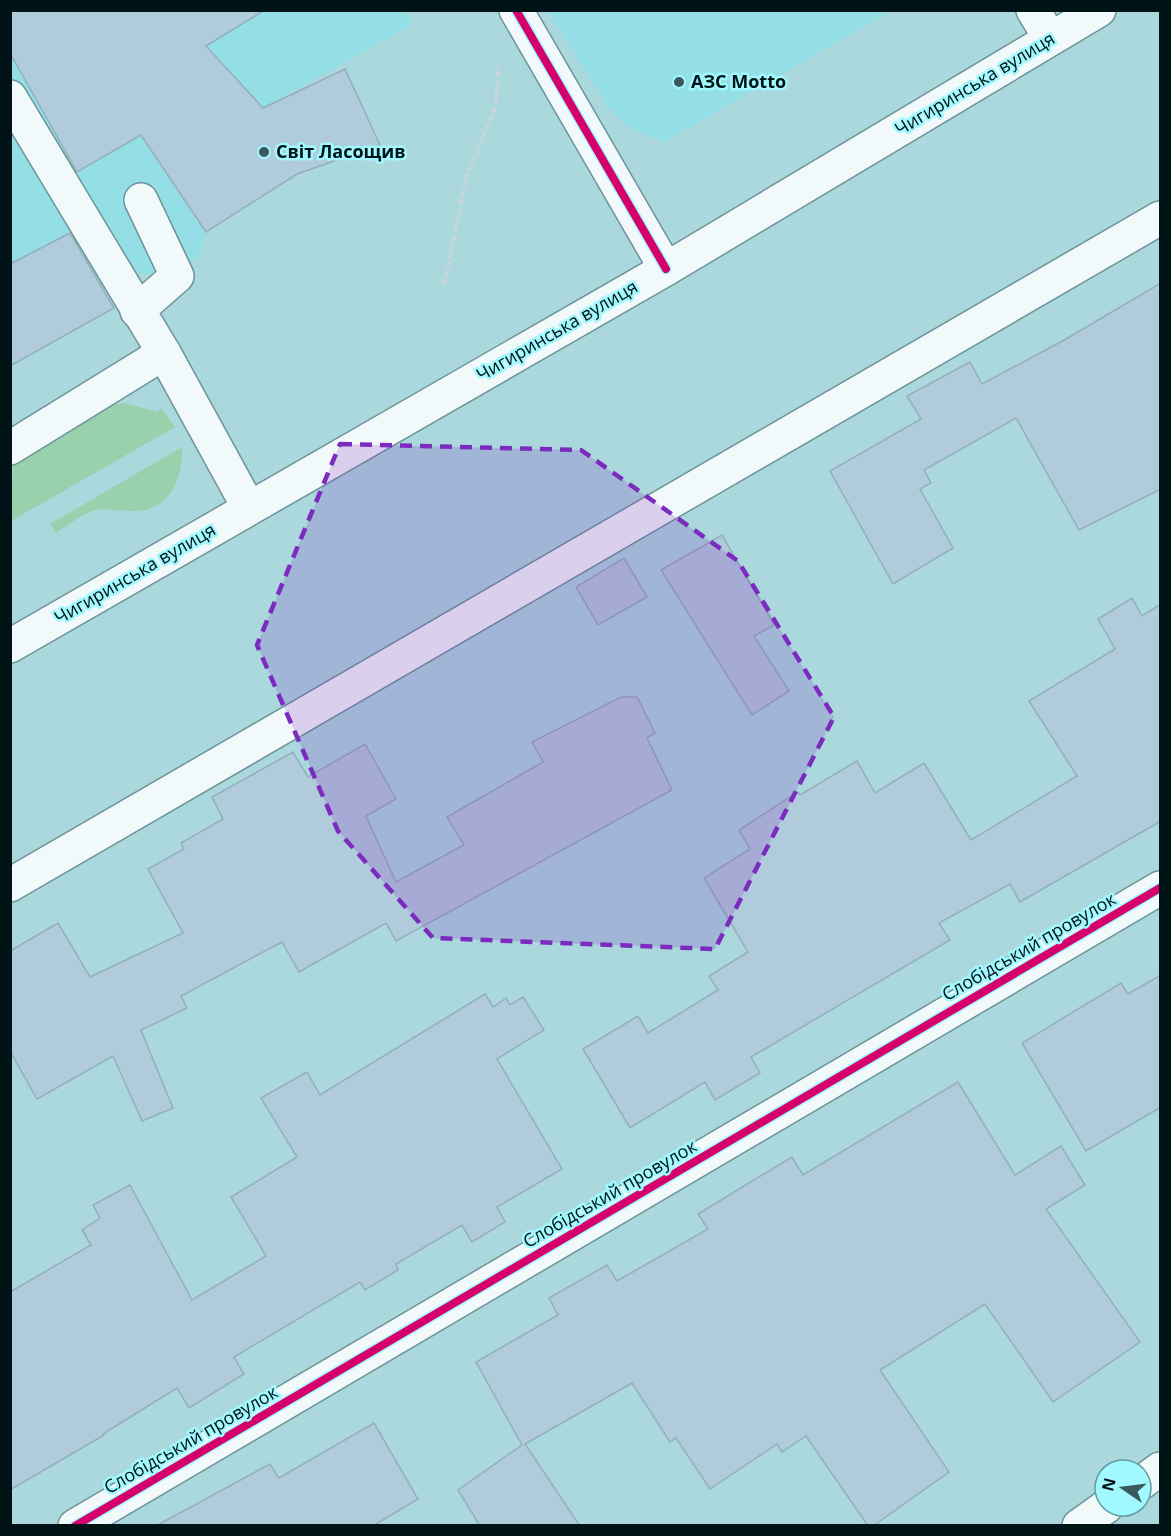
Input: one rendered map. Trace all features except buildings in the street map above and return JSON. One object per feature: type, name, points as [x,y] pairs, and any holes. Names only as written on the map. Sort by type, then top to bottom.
[{"type":"street","points":[[516,10],[666,268]]},
{"type":"street","points":[[1033,10],[1050,38]]},
{"type":"street","name":"Чигиринська вулиця","points":[[10,646],[666,268],[1099,10]]},
{"type":"street","points":[[10,98],[164,353],[249,508]]},
{"type":"street","points":[[137,311],[177,276],[141,200]]},
{"type":"street","points":[[10,885],[1161,218]]},
{"type":"street","points":[[10,447],[164,353]]},
{"type":"street","name":"Слобідський провулок","points":[[75,1526],[1161,888]]},
{"type":"street","points":[[1079,1526],[1093,1516]]},
{"type":"path","points":[[444,285],[466,175],[496,106],[498,62]]},
{"type":"highlighted area","points":[[340,444],[581,450],[738,561],[834,717],[715,949],[433,938],[338,831],[257,645]]},
{"type":"shaded area","points":[[405,10],[413,24],[263,108],[252,96],[157,159],[206,232],[201,253],[177,276],[140,273],[74,285],[10,288],[10,11]]},
{"type":"shaded area","name":"АЗС Motto","points":[[548,11],[891,11],[668,140],[669,144],[629,128],[608,107]]},
{"type":"green space","points":[[123,403],[158,412],[161,408],[175,427],[11,521],[13,461],[103,406]]},
{"type":"green space","points":[[182,447],[181,466],[176,484],[158,505],[143,510],[92,511],[56,533],[50,524]]},
{"type":"cycle path","points":[[516,10],[666,269]]},
{"type":"cycle path","points":[[75,1526],[1160,888]]},
{"type":"place","name":"АЗС Motto","points":[[679,82]]},
{"type":"place","name":"Світ Ласощив","points":[[264,152]]}]
